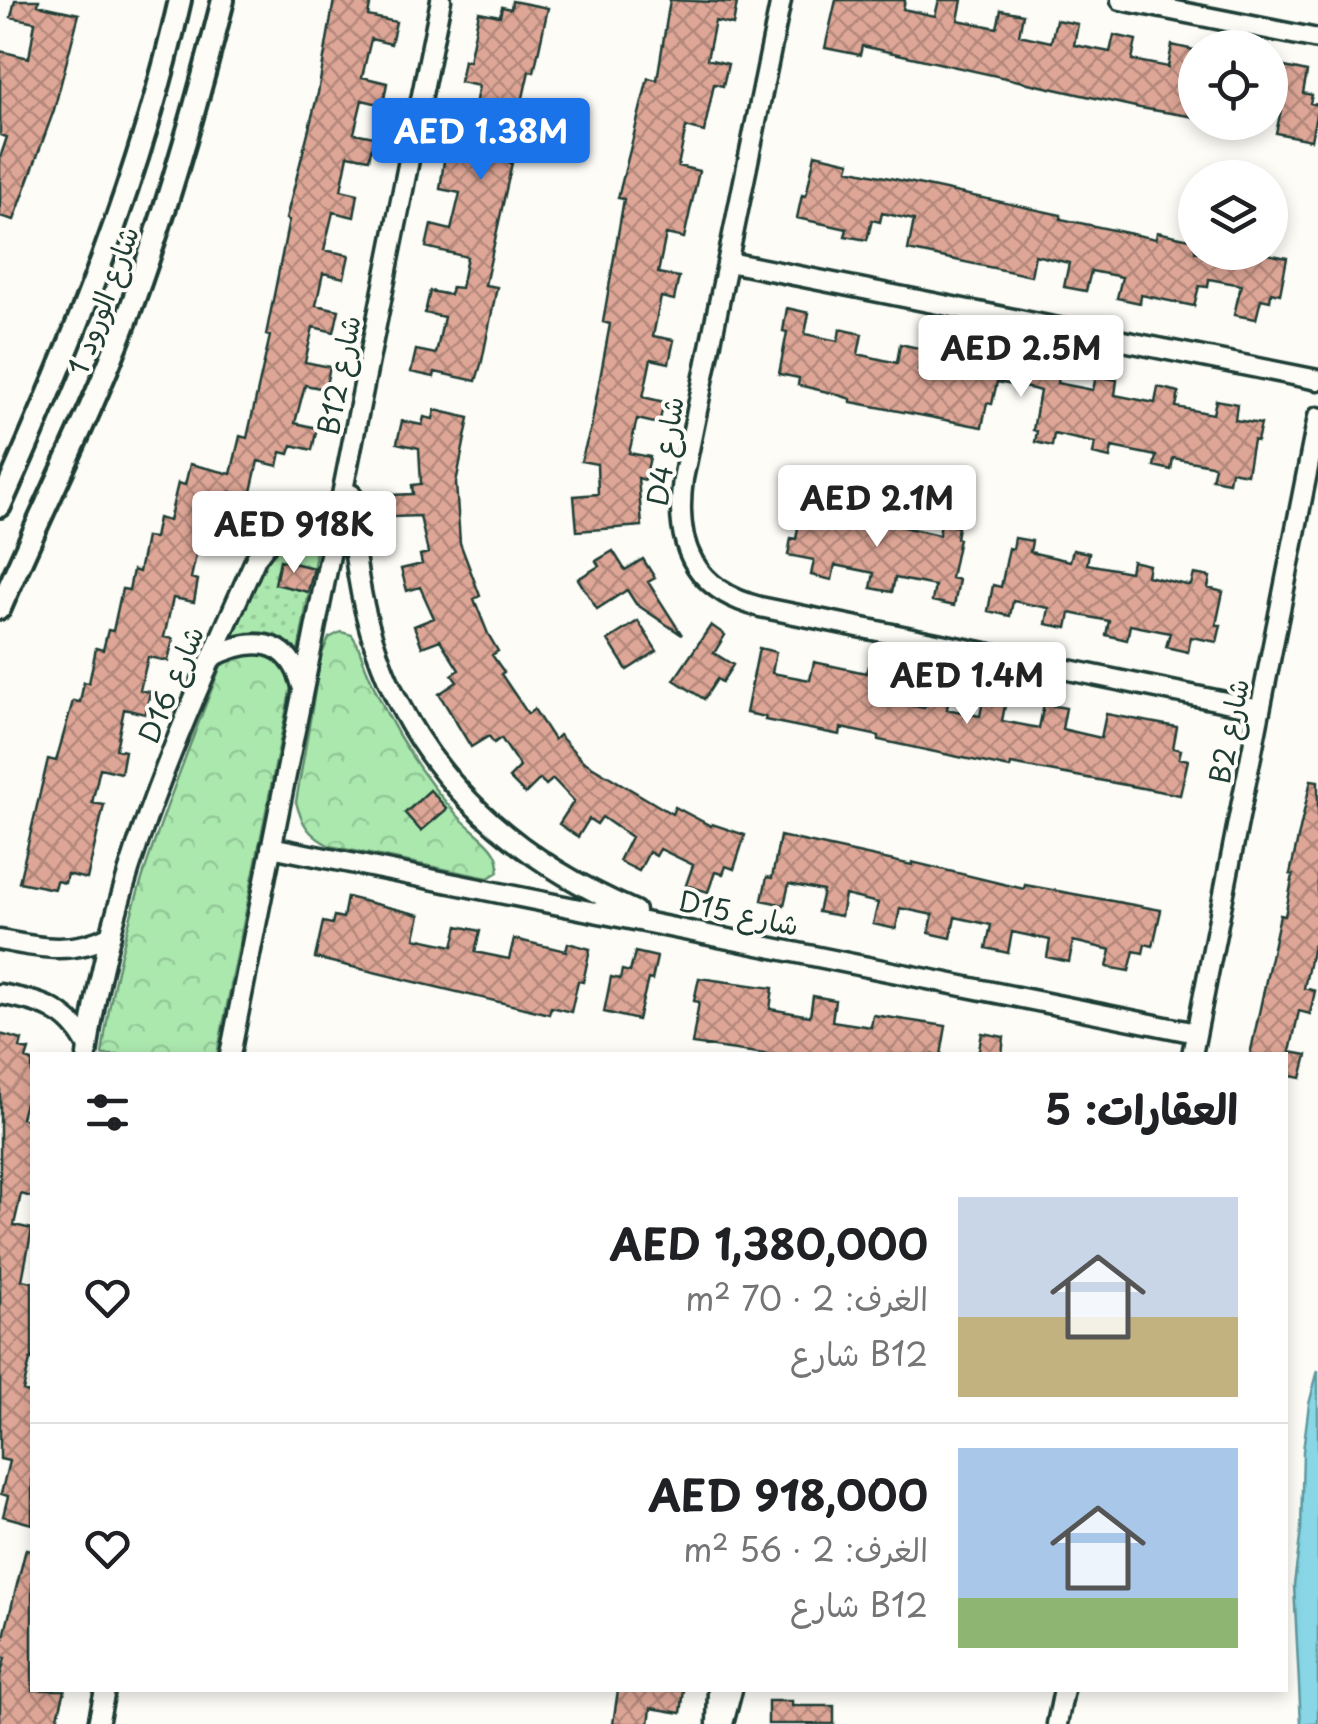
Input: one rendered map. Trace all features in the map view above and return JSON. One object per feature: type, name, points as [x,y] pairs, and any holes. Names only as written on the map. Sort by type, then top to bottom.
[{"type":"street","name":"شارع الورود 1","points":[[0,506],[84,308],[136,157],[180,0]]},
{"type":"street","name":"شارع الورود 1","points":[[0,608],[92,406],[125,323],[174,175],[224,0]]},
{"type":"street","name":"B12 شارع","points":[[231,1052],[441,0]]},
{"type":"street","name":"D4 شارع","points":[[781,0],[680,501],[685,545],[707,581],[723,593],[760,608],[1260,709]]},
{"type":"street","points":[[1121,0],[1318,40]]},
{"type":"street","points":[[729,262],[1318,380]]},
{"type":"street","name":"B2 شارع","points":[[1193,1052],[1318,417]]},
{"type":"street","points":[[350,456],[351,520],[358,580],[372,638],[394,693],[423,745],[484,818],[520,848],[559,875],[668,926]]},
{"type":"street","name":"D16 شارع","points":[[88,1051],[111,934],[159,781],[256,558],[268,541],[300,516],[341,503]]},
{"type":"street","points":[[212,656],[251,642],[270,645],[286,654],[298,669],[303,691]]},
{"type":"street","name":"D15 شارع","points":[[271,847],[1196,1034]]},
{"type":"street","points":[[0,940],[68,950],[111,934]]},
{"type":"street","points":[[0,994],[54,1008],[80,1030],[88,1051]]},
{"type":"street","points":[[98,1724],[105,1692]]},
{"type":"street","points":[[718,1692],[720,1724]]},
{"type":"street","points":[[720,1724],[731,1692]]},
{"type":"street","points":[[1055,1692],[1056,1724]]},
{"type":"street","points":[[1056,1724],[1064,1692]]},
{"type":"green space","points":[[303,525],[321,526],[298,653],[282,639],[264,633],[244,633],[223,640],[278,541]]},
{"type":"green space","points":[[341,632],[352,635],[357,643],[375,690],[413,758],[443,799],[493,849],[498,872],[488,878],[330,846],[304,823],[296,802],[321,656],[329,638]]},
{"type":"green space","points":[[251,652],[266,656],[278,662],[291,687],[218,1052],[102,1052],[134,905],[222,663]]},
{"type":"water","points":[[1318,1370],[1318,1724],[1301,1724],[1294,1585],[1301,1530],[1303,1451]]},
{"type":"building","points":[[15,0],[39,0],[38,5],[79,14],[54,110],[14,220],[0,216],[0,158],[7,137],[0,135],[0,51],[29,58],[35,22],[11,17]]},
{"type":"building","points":[[334,0],[371,0],[368,16],[396,22],[391,44],[371,39],[362,77],[387,83],[383,105],[362,100],[354,133],[374,137],[369,159],[348,155],[341,190],[358,194],[354,217],[333,212],[324,250],[349,255],[344,278],[323,273],[316,305],[339,310],[334,332],[313,327],[305,362],[330,367],[325,389],[305,385],[295,423],[317,428],[312,450],[292,445],[289,454],[281,452],[278,466],[258,461],[250,496],[230,492],[219,550],[198,546],[191,578],[198,580],[194,602],[173,598],[164,637],[173,639],[168,661],[148,657],[140,690],[150,692],[145,714],[124,709],[116,749],[125,751],[121,773],[100,768],[92,803],[104,805],[87,879],[67,874],[65,883],[56,881],[54,889],[19,882],[48,759],[56,761],[73,701],[80,702],[84,682],[89,683],[96,648],[103,650],[108,630],[113,631],[122,589],[129,590],[133,570],[139,572],[146,537],[154,538],[158,518],[169,521],[178,483],[185,485],[190,464],[231,474],[240,436],[247,438],[270,336],[266,335],[289,220],[286,219],[318,93]]},
{"type":"building","points":[[670,0],[737,3],[733,25],[715,21],[707,59],[728,64],[723,86],[714,84],[704,132],[686,127],[678,166],[699,171],[684,238],[666,234],[658,273],[679,277],[674,300],[661,297],[653,336],[674,340],[669,363],[651,359],[643,397],[664,402],[659,424],[637,419],[629,453],[650,457],[645,480],[638,478],[642,526],[577,531],[574,496],[598,494],[597,464],[581,461],[610,324],[603,322],[624,199],[618,198],[648,78],[657,80]]},
{"type":"building","points":[[836,0],[905,0],[903,9],[935,16],[939,0],[962,0],[958,20],[997,28],[1001,10],[1023,14],[1019,35],[1051,42],[1056,20],[1078,24],[1074,45],[1110,52],[1114,35],[1136,40],[1132,60],[1168,67],[1172,45],[1178,46],[1178,114],[862,46],[860,55],[825,48]]},
{"type":"building","points":[[512,1],[548,8],[508,162],[512,163],[485,285],[497,287],[482,361],[476,381],[435,372],[434,377],[411,372],[416,350],[436,354],[444,317],[425,313],[430,291],[450,295],[452,287],[461,288],[467,257],[426,247],[431,225],[451,230],[460,193],[440,189],[450,118],[471,123],[479,86],[460,82],[464,60],[469,61],[479,12],[500,16],[502,7],[511,9]]},
{"type":"building","points":[[1288,68],[1307,72],[1303,93],[1312,95],[1310,103],[1318,105],[1311,140],[1288,135]]},
{"type":"building","points":[[815,154],[850,162],[848,169],[1061,215],[1061,219],[1156,239],[1157,232],[1178,236],[1178,270],[1285,270],[1280,294],[1271,292],[1270,301],[1261,299],[1256,319],[1234,315],[1241,285],[1209,279],[1208,287],[1199,286],[1194,306],[1141,295],[1140,303],[1117,298],[1122,277],[1091,271],[1086,291],[1064,287],[1069,263],[1035,255],[1031,276],[908,250],[914,220],[882,213],[880,222],[872,220],[867,240],[845,236],[847,229],[797,218],[802,195],[806,196]]},
{"type":"building","points":[[787,308],[809,313],[805,334],[838,341],[840,329],[862,334],[858,354],[897,363],[900,344],[923,349],[918,370],[951,376],[956,354],[1004,364],[1007,349],[1031,353],[1029,362],[1060,368],[1057,383],[1093,390],[1096,376],[1117,380],[1115,395],[1155,403],[1158,387],[1179,392],[1176,407],[1213,414],[1216,400],[1237,404],[1235,420],[1261,424],[1257,441],[1253,440],[1247,474],[1231,471],[1229,482],[1212,479],[1215,467],[1211,465],[1173,458],[1171,470],[1154,466],[1156,456],[1112,447],[1110,458],[1093,454],[1095,443],[1054,434],[1052,446],[1035,442],[1037,431],[1033,430],[1040,391],[1033,389],[997,382],[982,427],[851,402],[798,385],[799,378],[779,374]]},
{"type":"building","points":[[435,410],[469,418],[456,483],[460,543],[480,596],[474,599],[498,651],[492,655],[504,672],[501,674],[528,714],[534,709],[554,740],[559,735],[583,761],[672,814],[675,807],[711,826],[745,835],[734,869],[726,866],[723,874],[715,872],[708,892],[686,885],[693,865],[660,849],[656,856],[649,852],[639,871],[619,861],[631,837],[602,817],[597,824],[589,819],[578,837],[559,824],[574,801],[553,779],[546,785],[540,779],[525,794],[509,778],[520,767],[501,738],[494,743],[489,736],[471,747],[439,694],[457,682],[452,675],[459,670],[440,640],[422,647],[414,626],[434,618],[420,587],[407,591],[401,569],[422,564],[420,555],[428,553],[420,516],[392,517],[391,495],[413,494],[412,485],[421,484],[419,448],[397,443],[402,421],[422,425],[424,417],[433,419]]},
{"type":"building","points":[[820,498],[836,501],[834,513],[878,522],[880,510],[897,514],[894,525],[939,535],[941,523],[958,527],[951,578],[959,580],[954,606],[932,601],[935,586],[895,578],[892,592],[871,588],[874,573],[835,565],[832,580],[811,575],[814,560],[788,555],[791,538],[796,539],[802,506],[817,509]]},
{"type":"building","points":[[1015,538],[1032,541],[1030,552],[1070,561],[1073,550],[1089,553],[1087,564],[1130,572],[1132,561],[1149,565],[1147,576],[1187,585],[1191,585],[1194,574],[1210,577],[1208,588],[1223,592],[1216,625],[1221,625],[1217,642],[1191,637],[1188,652],[1166,647],[1170,633],[1130,625],[1127,640],[1106,635],[1109,621],[1070,613],[1067,628],[1046,624],[1049,608],[1013,601],[1010,616],[988,611],[993,585],[1001,587],[1009,548],[1013,549]]},
{"type":"building","points":[[613,551],[625,570],[643,559],[655,578],[648,582],[682,635],[636,604],[627,590],[597,609],[578,579]]},
{"type":"building","points":[[280,560],[314,568],[308,592],[275,584]]},
{"type":"building","points":[[638,621],[657,651],[627,670],[608,640]]},
{"type":"building","points":[[711,625],[725,635],[714,653],[733,665],[722,682],[717,679],[704,699],[674,680]]},
{"type":"building","points":[[759,648],[776,652],[772,673],[810,680],[814,662],[866,673],[868,666],[890,671],[886,692],[894,694],[893,702],[924,708],[929,683],[951,688],[947,709],[980,716],[984,696],[1006,700],[1002,721],[1039,728],[1044,704],[1066,708],[1062,729],[1101,738],[1106,714],[1177,727],[1173,748],[1181,750],[1179,758],[1188,760],[1180,795],[1011,764],[1010,768],[841,728],[840,735],[765,720],[766,717],[746,713]]},
{"type":"building","points":[[1311,780],[1318,781],[1318,947],[1313,946],[1304,988],[1315,991],[1310,1014],[1299,1011],[1290,1052],[1307,1055],[1301,1078],[1288,1076],[1288,1052],[1251,1052],[1280,915],[1285,916],[1293,875],[1290,874]]},
{"type":"building","points":[[430,790],[447,809],[421,831],[405,813]]},
{"type":"building","points":[[780,836],[1024,889],[1025,885],[1161,910],[1153,946],[1145,944],[1143,953],[1134,951],[1129,971],[1107,967],[1111,950],[1073,941],[1069,962],[1047,957],[1050,940],[1012,932],[1008,953],[986,948],[991,925],[955,917],[951,938],[929,933],[933,915],[900,908],[896,929],[873,924],[878,903],[845,895],[841,916],[818,912],[823,891],[789,884],[784,905],[762,900],[767,877],[772,878]]},
{"type":"building","points":[[347,897],[420,915],[415,938],[453,946],[458,926],[480,931],[475,952],[509,959],[514,939],[566,951],[568,943],[590,949],[571,1012],[551,1007],[549,1014],[315,958],[323,922],[332,924],[334,916],[343,918]]},
{"type":"building","points":[[635,952],[657,957],[638,1020],[604,1012],[611,977],[620,979],[622,970],[630,972]]},
{"type":"building","points":[[699,978],[773,988],[770,1009],[810,1016],[813,996],[835,1000],[832,1021],[871,1027],[873,1015],[946,1026],[942,1052],[750,1052],[692,1044],[699,1002],[694,1001]]},
{"type":"building","points":[[982,1033],[1004,1037],[1002,1052],[979,1052]]},
{"type":"building","points":[[0,1034],[22,1040],[20,1048],[29,1050],[26,1059],[30,1060],[30,1083],[21,1118],[30,1120],[30,1196],[21,1194],[14,1225],[30,1229],[22,1280],[30,1282],[30,1360],[23,1391],[30,1393],[30,1523],[3,1516],[8,1496],[1,1494],[9,1461],[0,1459]]},
{"type":"building","points":[[26,1549],[30,1550],[30,1692],[64,1692],[56,1724],[0,1724],[0,1677],[5,1658],[0,1657]]},
{"type":"building","points":[[618,1692],[684,1692],[681,1713],[651,1708],[649,1724],[613,1724]]},
{"type":"building","points":[[768,1701],[792,1701],[792,1706],[834,1706],[834,1724],[768,1724]]}]
